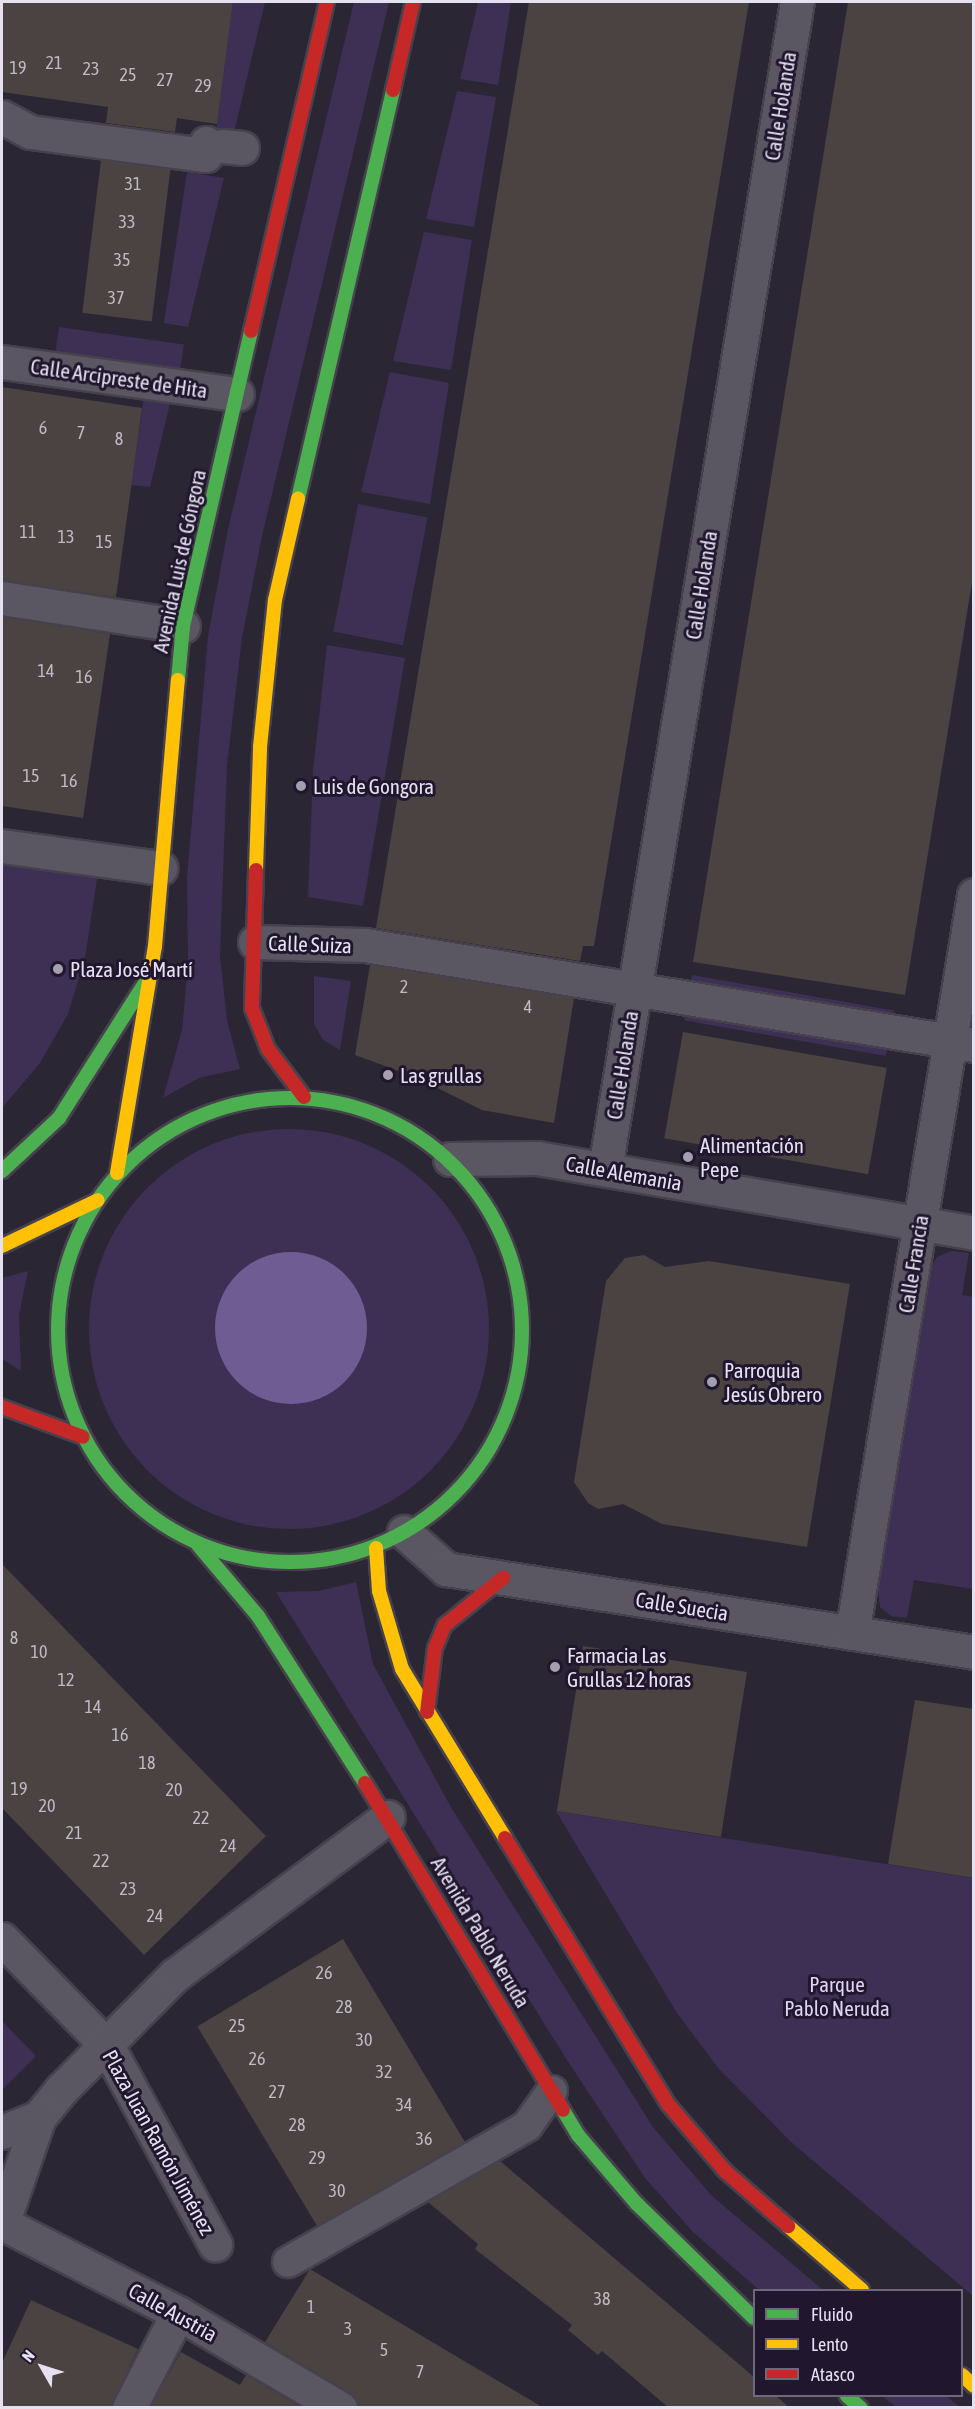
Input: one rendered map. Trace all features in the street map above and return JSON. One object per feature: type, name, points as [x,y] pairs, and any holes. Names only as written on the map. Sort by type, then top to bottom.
[{"type":"main road","name":"Avenida Luis de Góngora","points":[[117,1173],[151,974],[183,626],[327,2]]},
{"type":"main road","points":[[304,1097],[268,1049],[252,1008],[260,747],[275,600],[413,2]]},
{"type":"main road","points":[[2,1171],[59,1118],[151,974]]},
{"type":"main road","points":[[304,1097],[380,1114],[416,1133],[450,1159],[487,1203],[513,1255],[524,1335],[509,1414],[470,1479],[430,1518],[376,1548],[334,1560],[258,1562],[198,1545],[161,1525],[121,1491],[83,1437],[62,1372],[56,1333],[63,1282],[78,1234],[117,1173],[162,1136],[204,1112],[235,1104],[304,1097]]},
{"type":"main road","points":[[2,1246],[98,1200]]},
{"type":"main road","points":[[2,1407],[83,1437]]},
{"type":"main road","name":"Avenida Pablo Neruda","points":[[198,1545],[258,1616],[388,1817],[578,2135],[637,2204],[753,2317]]},
{"type":"main road","points":[[376,1548],[389,1629],[402,1669],[668,2104],[725,2171],[861,2289]]},
{"type":"main road","points":[[428,1712],[435,1648],[445,1625],[503,1578]]},
{"type":"main road","points":[[848,2397],[861,2408]]},
{"type":"street","name":"Calle Holanda","points":[[606,1169],[797,2]]},
{"type":"street","points":[[2,117],[30,132],[205,155],[224,146]]},
{"type":"street","name":"Calle Arcipreste de Hita","points":[[2,362],[237,394]]},
{"type":"street","points":[[2,598],[183,626]]},
{"type":"street","points":[[2,846],[160,868]]},
{"type":"street","name":"Calle Francia","points":[[852,1633],[920,1224],[962,1043],[974,895]]},
{"type":"street","name":"Calle Suiza","points":[[255,942],[364,945],[962,1043]]},
{"type":"street","name":"Calle Alemania","points":[[450,1159],[537,1158],[974,1233]]},
{"type":"street","name":"Calle Suecia","points":[[404,1532],[446,1569],[974,1652]]},
{"type":"street","points":[[2,2223],[39,2117],[106,2046],[175,1975],[388,1817]]},
{"type":"street","name":"Plaza Juan Ramón Jiménez","points":[[2,1939],[106,2046],[215,2244]]},
{"type":"street","points":[[2,2132],[39,2117]]},
{"type":"street","name":"Calle Austria","points":[[2,2223],[178,2313],[340,2408]]},
{"type":"street","points":[[129,2408],[178,2313]]},
{"type":"lane","points":[[288,2262],[527,2126],[552,2091]]},
{"type":"green space","points":[[233,2],[265,2],[232,141],[215,139]]},
{"type":"green space","points":[[354,2],[389,2],[262,536],[242,638],[227,766],[220,956],[227,1020],[240,1069],[199,1078],[163,1098],[182,1030],[188,964],[187,877],[208,636],[228,529]]},
{"type":"green space","points":[[478,2],[511,2],[498,85],[460,79]]},
{"type":"green space","points":[[457,91],[496,97],[474,227],[426,219]]},
{"type":"green space","points":[[187,172],[224,178],[188,327],[164,323]]},
{"type":"green space","points":[[424,232],[472,240],[451,370],[393,361]]},
{"type":"green space","points":[[59,327],[184,345],[179,379],[54,362]]},
{"type":"green space","points":[[390,372],[449,383],[430,504],[361,492]]},
{"type":"green space","points":[[145,391],[172,395],[150,487],[131,485]]},
{"type":"green space","points":[[358,504],[428,518],[403,645],[333,632]]},
{"type":"green space","points":[[327,645],[405,658],[363,906],[308,897],[313,771]]},
{"type":"green space","points":[[2,858],[98,872],[85,958],[68,1014],[40,1063],[2,1108]]},
{"type":"green space","points":[[692,975],[894,1011],[886,1056],[684,1020]]},
{"type":"green space","points":[[314,976],[351,981],[340,1050],[323,1040],[314,1024]]},
{"type":"green space","points":[[289,1129],[328,1132],[366,1144],[400,1162],[431,1187],[456,1218],[474,1252],[486,1290],[489,1329],[486,1368],[474,1406],[456,1440],[431,1471],[400,1496],[366,1514],[328,1526],[289,1529],[250,1526],[212,1514],[178,1496],[147,1471],[122,1440],[104,1406],[92,1368],[89,1329],[92,1290],[104,1252],[122,1218],[147,1187],[178,1162],[212,1144],[250,1132]]},
{"type":"green space","points":[[952,1251],[969,1253],[962,1295],[974,1297],[973,1589],[914,1580],[907,1618],[891,1616],[880,1607],[878,1591],[928,1272],[937,1257]]},
{"type":"green space","points":[[28,1271],[19,1315],[21,1371],[2,1359],[2,1278]]},
{"type":"green space","points":[[356,1582],[373,1664],[452,1809],[653,2127],[711,2195],[822,2289],[758,2289],[693,2232],[645,2178],[565,2057],[276,1592],[318,1591]]},
{"type":"green space","name":"Parque Pablo Neruda","points":[[556,1811],[973,1878],[973,2296],[791,2142],[719,2069],[677,2013]]},
{"type":"green space","points":[[2,2021],[36,2056],[2,2090]]},
{"type":"green space","points":[[883,2397],[947,2397],[960,2407],[896,2407]]},
{"type":"shaded area","points":[[291,1252],[320,1257],[345,1274],[362,1299],[367,1328],[362,1357],[345,1382],[320,1399],[291,1404],[262,1399],[237,1382],[220,1357],[215,1328],[220,1299],[237,1274],[262,1257]]},
{"type":"building","points":[[2,2],[233,2],[217,124],[177,118],[175,132],[106,123],[108,107],[2,92]]},
{"type":"building","points":[[529,2],[749,2],[594,946],[583,946],[580,961],[376,928]]},
{"type":"building","points":[[848,2],[974,2],[974,570],[905,995],[693,962]]},
{"type":"building","points":[[101,160],[170,169],[152,321],[82,313]]},
{"type":"building","points":[[2,387],[142,408],[116,597],[2,580]]},
{"type":"building","points":[[2,617],[110,634],[83,818],[2,806]]},
{"type":"building","points":[[370,965],[574,998],[554,1123],[482,1110],[415,1077],[355,1055]]},
{"type":"building","points":[[683,1032],[887,1068],[868,1174],[664,1138]]},
{"type":"building","name":"Parroquia Jesús Obrero","points":[[644,1255],[665,1267],[709,1261],[850,1284],[807,1547],[662,1524],[623,1504],[598,1509],[588,1503],[574,1482],[606,1281],[625,1258]]},
{"type":"building","points":[[2,1564],[266,1836],[144,1955],[2,1808]]},
{"type":"building","points":[[583,1646],[747,1672],[721,1837],[557,1811]]},
{"type":"building","points":[[915,1700],[974,1709],[974,1878],[888,1864]]},
{"type":"building","points":[[343,1939],[465,2142],[319,2230],[197,2027]]},
{"type":"building","points":[[500,2161],[753,2376],[753,2397],[777,2397],[790,2408],[669,2408],[602,2351],[598,2355],[568,2330],[572,2325],[475,2249],[478,2244],[428,2202]]},
{"type":"building","points":[[310,2269],[544,2408],[359,2408],[349,2392],[265,2342]]},
{"type":"building","points":[[31,2300],[138,2349],[110,2408],[2,2408],[2,2363]]},
{"type":"building","points":[[181,2352],[240,2385],[246,2375],[302,2408],[150,2408]]},
{"type":"traffic: fast","points":[[298,499],[393,90]]},
{"type":"traffic: fast","points":[[178,680],[183,626],[251,331]]},
{"type":"traffic: fast","points":[[2,1171],[59,1118],[145,983]]},
{"type":"traffic: fast","points":[[290,1098],[335,1102],[379,1115],[419,1137],[454,1166],[483,1201],[505,1241],[518,1285],[522,1330],[518,1375],[505,1419],[483,1459],[454,1494],[419,1523],[379,1545],[335,1558],[290,1562],[245,1558],[201,1545],[161,1523],[126,1494],[97,1459],[75,1419],[62,1375],[58,1330],[62,1285],[75,1241],[97,1201],[126,1166],[161,1137],[201,1115],[245,1102],[290,1098]]},
{"type":"traffic: fast","points":[[198,1545],[258,1616],[365,1783]]},
{"type":"traffic: fast","points":[[563,2110],[578,2135],[637,2204],[753,2317]]},
{"type":"traffic: fast","points":[[848,2397],[861,2408]]},
{"type":"traffic: slow","points":[[256,870],[260,747],[275,600],[298,499]]},
{"type":"traffic: slow","points":[[117,1173],[155,946],[178,680]]},
{"type":"traffic: slow","points":[[2,1246],[98,1200]]},
{"type":"traffic: slow","points":[[376,1548],[379,1591],[402,1669],[505,1838]]},
{"type":"traffic: slow","points":[[788,2226],[861,2289]]},
{"type":"traffic: slow","points":[[963,2376],[974,2386]]},
{"type":"traffic: jam","points":[[251,331],[327,2]]},
{"type":"traffic: jam","points":[[393,90],[413,2]]},
{"type":"traffic: jam","points":[[256,870],[252,1008],[268,1049],[304,1097]]},
{"type":"traffic: jam","points":[[2,1407],[83,1437]]},
{"type":"traffic: jam","points":[[427,1712],[435,1648],[445,1625],[503,1578]]},
{"type":"traffic: jam","points":[[365,1783],[563,2110]]},
{"type":"traffic: jam","points":[[505,1838],[668,2104],[725,2171],[788,2226]]},
{"type":"place","name":"Luis de Gongora","points":[[301,786]]},
{"type":"place","name":"Plaza José Martí","points":[[58,969]]},
{"type":"place","name":"Las grullas","points":[[388,1075]]},
{"type":"place","name":"Alimentación Pepe","points":[[688,1157]]},
{"type":"place","name":"Parroquia Jesús Obrero","points":[[712,1382]]},
{"type":"place","name":"Farmacia Las Grullas 12 horas","points":[[555,1667]]}]
